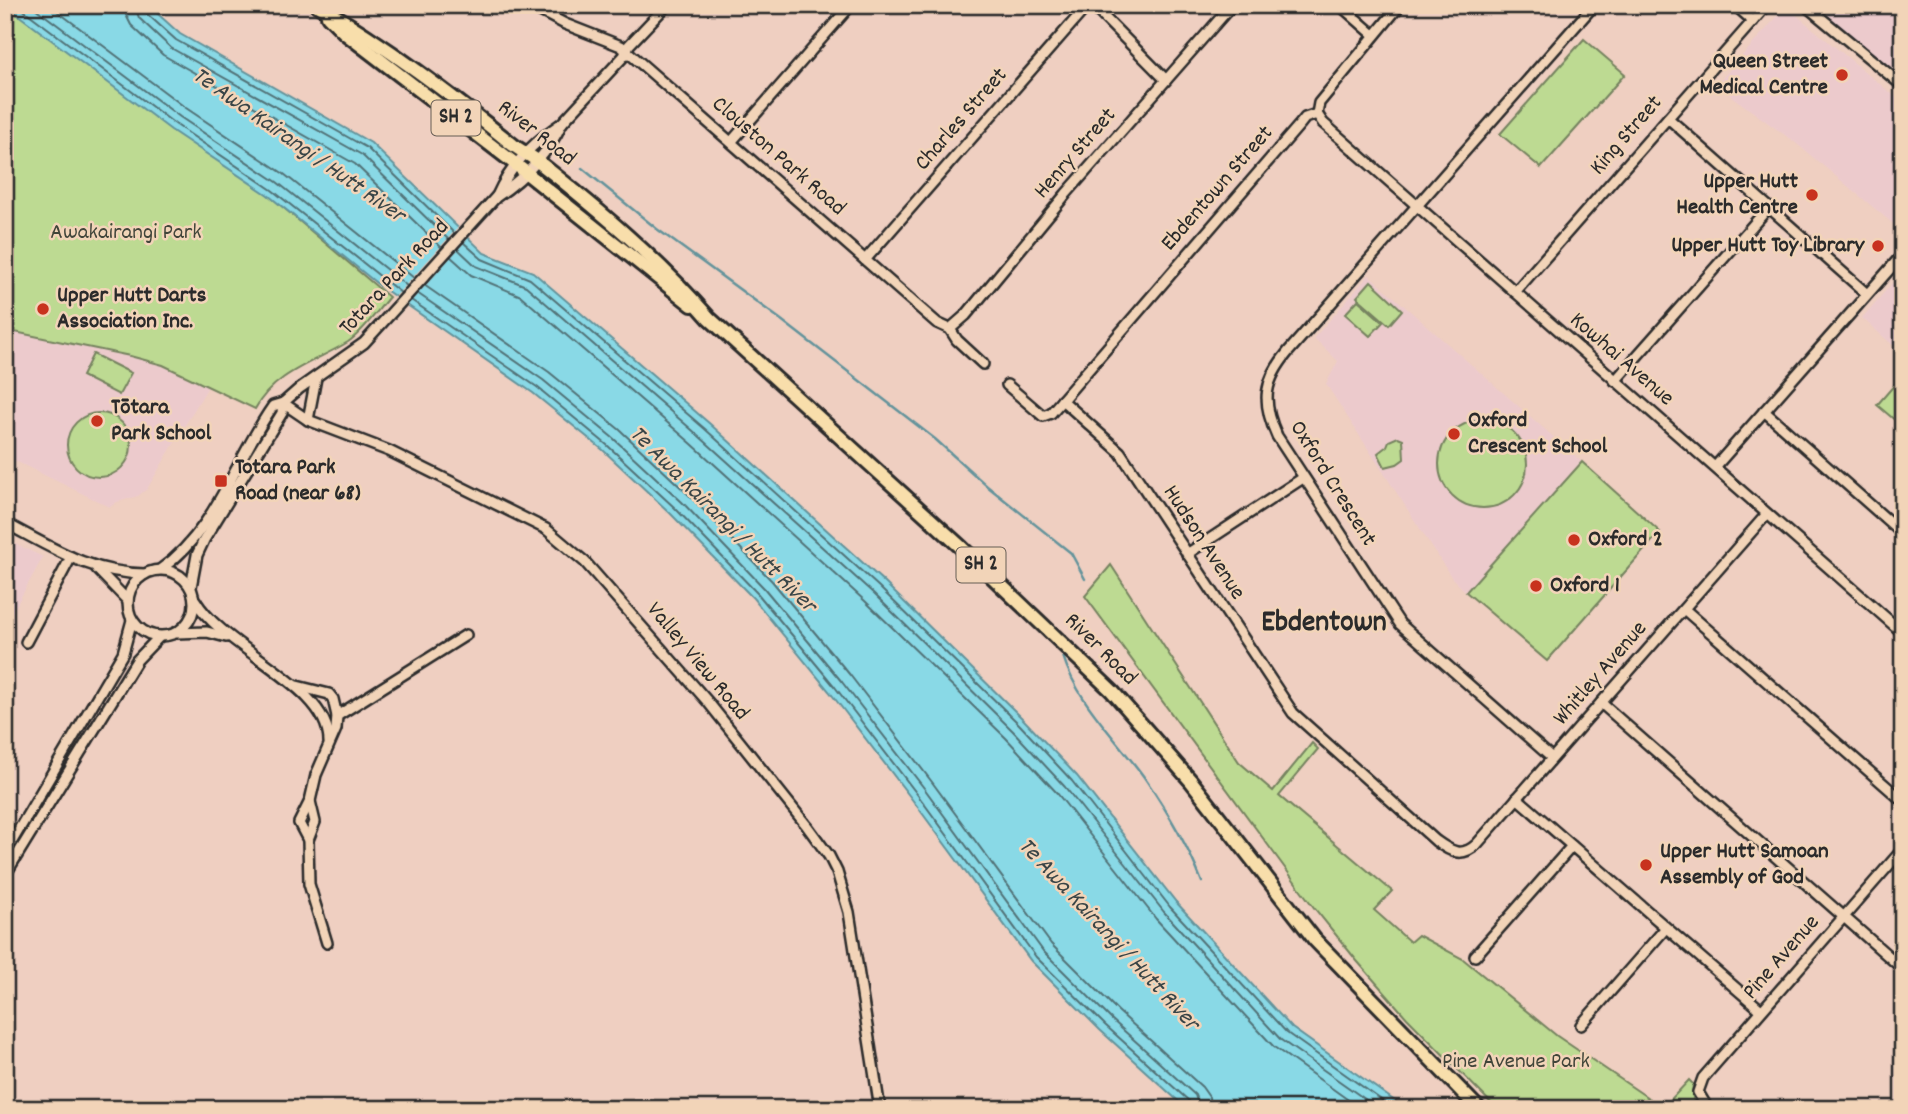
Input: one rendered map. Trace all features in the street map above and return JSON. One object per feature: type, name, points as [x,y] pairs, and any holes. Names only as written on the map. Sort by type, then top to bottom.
[{"type":"highway","name":"River Road","points":[[317,6],[351,24],[532,157],[677,281],[709,318],[962,548],[1112,691],[1192,781],[1307,931],[1347,975],[1485,1109]]},
{"type":"highway","name":"River Road","points":[[317,6],[345,33],[521,169],[672,292],[709,318]]},
{"type":"highway","name":"River Road","points":[[1421,1048],[1479,1109]]},
{"type":"street","name":"Clouston Park Road","points":[[529,5],[565,24],[621,46],[937,323],[950,329],[957,340],[983,364]]},
{"type":"street","name":"Totara Park Road","points":[[161,569],[173,561],[195,538],[273,406],[282,403],[364,343],[496,197],[509,172],[521,169],[556,136],[562,123],[667,5]]},
{"type":"street","points":[[732,141],[851,5]]},
{"type":"street","points":[[1090,5],[1166,80]]},
{"type":"street","name":"Charles Street","points":[[865,260],[1090,5]]},
{"type":"street","name":"Henry Street","points":[[950,329],[966,315],[1009,261],[1232,5]]},
{"type":"street","points":[[1340,5],[1374,35]]},
{"type":"street","name":"Ebdentown Street","points":[[1062,400],[1305,118],[1317,114],[1319,103],[1400,5]]},
{"type":"street","name":"Oxford Crescent","points":[[1552,758],[1401,624],[1277,436],[1270,421],[1267,395],[1272,373],[1594,5]]},
{"type":"street","points":[[1735,5],[1753,21]]},
{"type":"street","name":"King Street","points":[[1515,292],[1767,5]]},
{"type":"street","points":[[1805,5],[1903,86]]},
{"type":"street","name":"Kowhai Avenue","points":[[1317,114],[1323,123],[1903,633]]},
{"type":"street","points":[[1668,118],[1867,294]]},
{"type":"street","points":[[1615,380],[1769,207]]},
{"type":"street","points":[[1715,467],[1903,254]]},
{"type":"street","points":[[308,420],[316,378]]},
{"type":"street","points":[[1007,385],[1043,416],[1051,413],[1062,400]]},
{"type":"street","name":"Hudson Avenue","points":[[1062,400],[1119,452],[1293,713],[1436,841],[1450,851],[1460,853]]},
{"type":"street","points":[[191,587],[197,555],[204,540],[282,413],[282,403]]},
{"type":"street","name":"Valley View Road","points":[[282,403],[308,420],[389,451],[546,529],[585,562],[708,702],[807,827],[829,856],[837,872],[849,912],[880,1109]]},
{"type":"street","points":[[1764,411],[1903,534]]},
{"type":"street","points":[[1187,554],[1303,478]]},
{"type":"street","name":"Whitley Avenue","points":[[1460,853],[1477,844],[1767,514]]},
{"type":"street","points":[[5,523],[97,569],[145,574],[161,569],[178,574],[191,587],[208,619],[230,639],[297,686],[327,723],[329,742]]},
{"type":"street","points":[[26,642],[71,557]]},
{"type":"street","points":[[97,569],[128,601]]},
{"type":"street","points":[[5,853],[123,653],[132,620],[128,601],[133,585],[145,574]]},
{"type":"street","points":[[176,633],[191,619],[195,599]]},
{"type":"street","points":[[1684,608],[1903,801]]},
{"type":"street","points":[[132,620],[143,632],[159,637],[176,633],[207,632],[230,639]]},
{"type":"street","points":[[337,716],[466,635]]},
{"type":"street","points":[[5,875],[137,660],[159,637]]},
{"type":"street","points":[[297,686],[329,694],[337,716],[336,729],[299,824],[308,840]]},
{"type":"street","points":[[1601,703],[1903,969]]},
{"type":"street","points":[[1517,798],[1761,1010]]},
{"type":"street","points":[[310,801],[315,822],[308,840],[309,884],[327,943]]},
{"type":"street","points":[[1475,956],[1572,846]]},
{"type":"street","name":"Pine Avenue","points":[[1708,1109],[1699,1096],[1698,1088],[1703,1077],[1903,849]]},
{"type":"street","points":[[1581,1025],[1665,929]]},
{"type":"shaded area","points":[[1815,5],[1903,5],[1903,79]]},
{"type":"shaded area","points":[[1785,8],[1903,103],[1903,232],[1797,144],[1716,85]]},
{"type":"shaded area","points":[[1903,271],[1903,354],[1862,318]]},
{"type":"shaded area","name":"Oxford Crescent School","points":[[1369,275],[1582,462],[1466,592],[1452,578],[1326,384],[1338,361],[1314,338]]},
{"type":"shaded area","name":"Tōtara Park School","points":[[5,330],[130,356],[163,365],[209,385],[147,489],[138,496],[110,507],[5,456]]},
{"type":"shaded area","points":[[5,539],[43,557],[5,626]]},
{"type":"green space","name":"Awakairangi Park","points":[[5,5],[136,94],[252,181],[389,297],[354,338],[284,377],[263,397],[255,409],[163,365],[5,330]]},
{"type":"green space","points":[[1584,39],[1625,74],[1541,168],[1500,134]]},
{"type":"green space","points":[[1371,281],[1402,310],[1389,325],[1357,297]]},
{"type":"green space","points":[[1358,300],[1383,322],[1370,336],[1345,314]]},
{"type":"green space","points":[[93,354],[131,373],[119,395],[82,376]]},
{"type":"green space","points":[[1903,375],[1903,427],[1877,405]]},
{"type":"green space","points":[[93,413],[105,413],[122,422],[129,433],[129,457],[122,468],[105,477],[93,477],[81,472],[72,463],[67,451],[67,439],[72,427],[81,418]]},
{"type":"green space","points":[[1483,420],[1500,424],[1514,433],[1523,447],[1527,464],[1523,481],[1514,495],[1500,504],[1483,508],[1466,504],[1452,495],[1443,481],[1439,464],[1443,447],[1452,433],[1466,424]]},
{"type":"green space","points":[[1398,437],[1403,439],[1404,459],[1385,467],[1378,453],[1389,441]]},
{"type":"green space","points":[[1582,462],[1660,532],[1547,661],[1466,592]]},
{"type":"green space","name":"Pine Avenue Park","points":[[1111,565],[1239,762],[1273,791],[1312,743],[1318,749],[1279,796],[1392,891],[1374,910],[1410,942],[1418,935],[1463,959],[1557,1036],[1663,1108],[1689,1080],[1693,1084],[1692,1094],[1696,1109],[1497,1109],[1407,1018],[1315,909],[1085,596]]},
{"type":"water","name":"Te Awa Kairangi / Hutt River","points":[[5,5],[148,5],[180,34],[371,143],[484,253],[533,272],[710,424],[884,582],[1077,776],[1176,902],[1292,1028],[1406,1109],[1187,1109],[1100,1030],[1031,961],[911,798],[753,598],[670,513],[603,450],[533,393],[380,286],[268,195],[171,130]]},
{"type":"pier","points":[[460,225],[471,235],[405,308],[393,299]]},
{"type":"waterway","points":[[582,168],[657,229],[780,319],[935,439],[987,486],[1071,553],[1085,579]]},
{"type":"waterway","points":[[1063,656],[1069,673],[1087,704],[1144,777],[1160,802],[1183,841],[1202,882]]},
{"type":"place","name":"Queen Street Medical Centre","points":[[1842,75]]},
{"type":"place","name":"Upper Hutt Health Centre","points":[[1812,195]]},
{"type":"place","name":"Upper Hutt Toy Library","points":[[1878,246]]},
{"type":"place","name":"Upper Hutt Darts Association Inc.","points":[[43,309]]},
{"type":"place","name":"Tōtara Park School","points":[[97,421]]},
{"type":"place","name":"Oxford Crescent School","points":[[1454,434]]},
{"type":"place","name":"Totara Park Road (near 68)","points":[[221,481]]},
{"type":"place","name":"Oxford 2","points":[[1574,540]]},
{"type":"place","name":"Oxford 1","points":[[1536,586]]},
{"type":"place","name":"Upper Hutt Samoan Assembly of God","points":[[1646,865]]},
{"type":"district","name":"Ebdentown","points":[[1324,624]]}]
